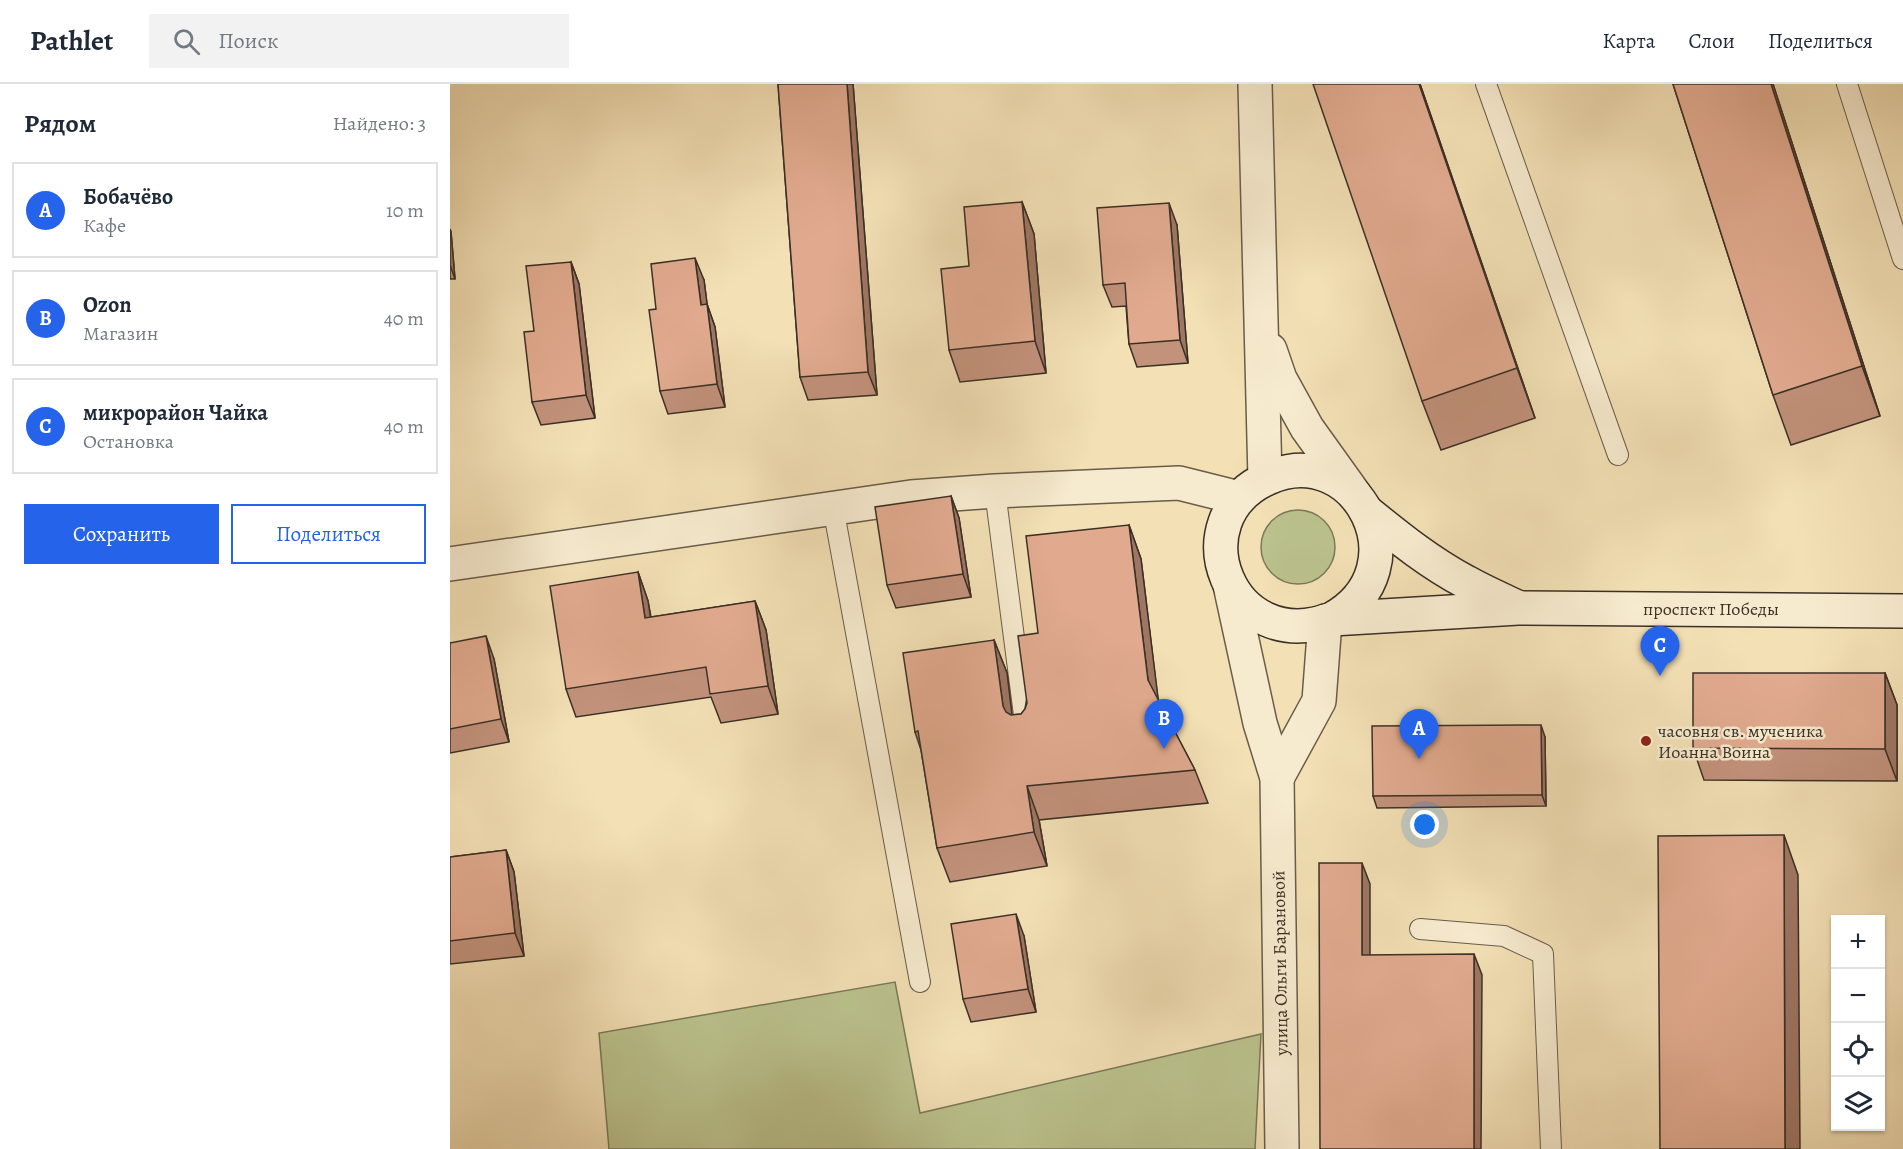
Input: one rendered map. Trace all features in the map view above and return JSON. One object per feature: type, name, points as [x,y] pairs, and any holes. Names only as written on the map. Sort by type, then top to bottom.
[{"type":"street","points":[[1255,84],[1265,479]]},
{"type":"street","points":[[1261,325],[1280,379],[1307,428],[1361,504]]},
{"type":"street","name":"проспект Победы","points":[[1361,504],[1374,529],[1376,547],[1373,571],[1362,593],[1344,612],[1328,620],[1307,626],[1293,626],[1268,620],[1246,606],[1230,585],[1222,560],[1221,547],[1226,521],[1239,498],[1251,487],[1265,479],[1286,472],[1307,471],[1338,482],[1401,540],[1431,561],[1466,583],[1518,608]]},
{"type":"street","points":[[450,564],[911,497],[1179,483],[1239,498]]},
{"type":"street","name":"улица Ольги Барановой","points":[[1230,585],[1260,723],[1277,778],[1282,1149]]},
{"type":"street","name":"проспект Победы","points":[[1328,620],[1518,608],[1903,611]]},
{"type":"street","name":"улица Ольги Барановой","points":[[1277,778],[1318,701],[1328,620]]},
{"type":"lane","points":[[1486,84],[1618,455]]},
{"type":"lane","points":[[1847,84],[1903,259]]},
{"type":"lane","points":[[995,491],[1027,738]]},
{"type":"lane","points":[[833,507],[920,982]]},
{"type":"lane","points":[[1420,929],[1504,936],[1543,954],[1551,1149]]},
{"type":"green space","points":[[1298,510],[1312,513],[1324,521],[1332,533],[1335,547],[1332,561],[1324,573],[1312,581],[1298,584],[1284,581],[1272,573],[1264,561],[1261,547],[1264,533],[1272,521],[1284,513]]},
{"type":"green space","points":[[895,982],[920,1113],[1261,1034],[1255,1149],[609,1149],[599,1033]]},
{"type":"building","points":[[778,84],[847,84],[868,372],[800,377]]},
{"type":"building","points":[[1313,84],[1419,84],[1517,368],[1422,401]]},
{"type":"building","points":[[1673,84],[1771,84],[1862,366],[1773,395]]},
{"type":"building","points":[[1022,202],[1035,341],[949,350],[941,269],[969,266],[964,207]]},
{"type":"building","points":[[1169,203],[1180,340],[1129,344],[1125,283],[1103,285],[1097,208]]},
{"type":"building","points":[[695,258],[701,305],[707,304],[717,384],[660,391],[649,310],[656,309],[651,264]]},
{"type":"building","points":[[571,262],[586,395],[532,402],[524,332],[534,331],[526,266]]},
{"type":"building","points":[[951,496],[963,574],[887,585],[875,507]]},
{"type":"building","points":[[1129,525],[1148,680],[1195,770],[1027,786],[1034,832],[937,848],[903,653],[994,640],[1003,706],[1011,715],[1021,714],[1027,703],[1018,636],[1038,633],[1026,536]]},
{"type":"building","points":[[638,572],[645,618],[755,601],[768,686],[710,694],[706,667],[566,689],[550,586]]},
{"type":"building","points":[[486,636],[501,719],[450,729],[450,643]]},
{"type":"building","points":[[1693,673],[1885,673],[1885,749],[1693,748]]},
{"type":"building","points":[[1541,725],[1542,795],[1373,796],[1372,726]]},
{"type":"building","points":[[1784,835],[1785,1149],[1660,1149],[1658,836]]},
{"type":"building","points":[[506,850],[515,933],[450,941],[450,857]]},
{"type":"building","points":[[1319,863],[1362,863],[1362,955],[1474,954],[1474,1149],[1320,1149]]},
{"type":"building","points":[[1016,914],[1028,989],[963,999],[951,924]]},
{"type":"place","name":"микрорайон Чайка","points":[[1660,676]]},
{"type":"place","name":"часовня св. мученика Иоанна Воина","points":[[1646,741]]},
{"type":"place","name":"Ozon","points":[[1164,749]]},
{"type":"place","name":"Бобачёво","points":[[1419,759]]}]
